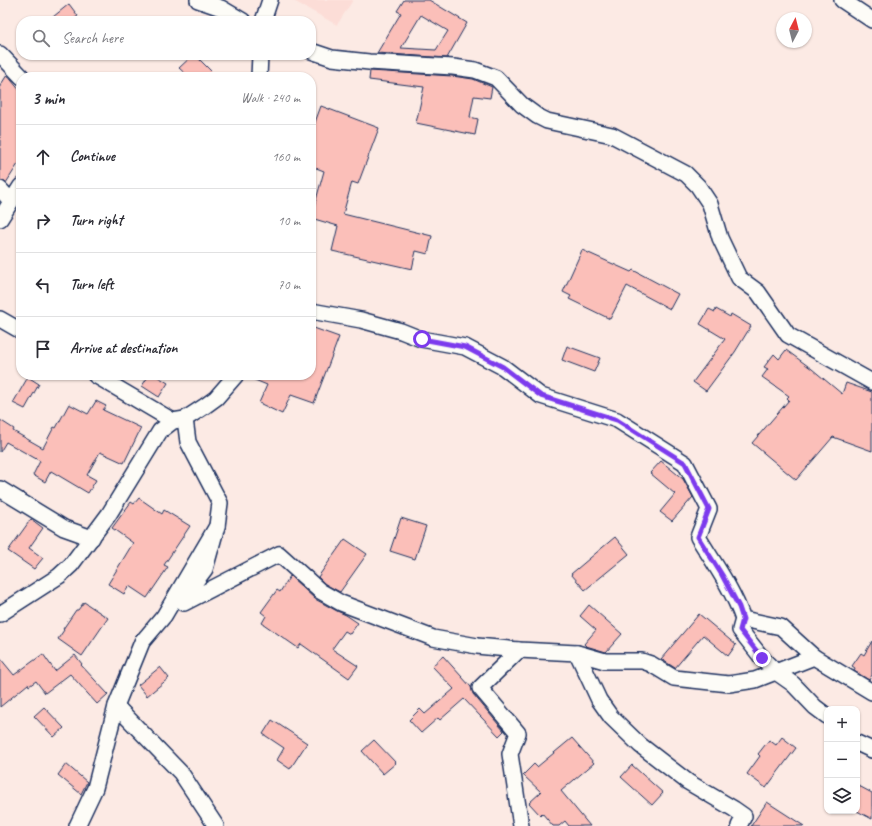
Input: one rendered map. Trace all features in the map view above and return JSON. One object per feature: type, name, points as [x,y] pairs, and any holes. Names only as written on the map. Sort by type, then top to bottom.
[{"type":"street","points":[[198,0],[221,8],[235,16]]},
{"type":"street","points":[[265,16],[270,0]]},
{"type":"street","points":[[842,0],[872,20]]},
{"type":"street","points":[[316,53],[332,58],[346,60],[453,67],[475,70],[496,78],[522,105],[536,116],[547,121],[612,135],[686,174],[698,186],[710,204],[720,238],[739,278],[758,292],[788,335],[872,382]]},
{"type":"street","points":[[0,54],[17,72]]},
{"type":"street","points":[[259,72],[260,60]]},
{"type":"street","points":[[0,189],[11,200]]},
{"type":"street","points":[[0,219],[16,193]]},
{"type":"street","points":[[316,312],[361,320],[401,331],[422,339],[465,347],[503,367],[541,396],[617,420],[685,463],[709,509],[698,537],[739,607],[743,619],[740,630],[762,658],[776,672],[793,684],[815,707],[824,714]]},
{"type":"street","points":[[0,319],[16,328]]},
{"type":"street","points":[[104,380],[179,420],[188,442],[220,503],[217,526],[205,569],[193,585],[184,602],[279,554],[320,591],[341,603],[433,638],[477,646],[577,653],[605,661],[642,661],[651,664],[674,678],[729,684],[755,680],[814,657]]},
{"type":"street","points":[[0,614],[59,576],[71,566],[110,514],[160,431],[216,398],[232,380]]},
{"type":"street","points":[[0,489],[64,528],[92,538]]},
{"type":"street","points":[[77,826],[95,788],[116,706],[142,642],[164,616],[217,526]]},
{"type":"street","points":[[743,619],[781,627],[814,657],[872,692]]},
{"type":"street","points":[[519,650],[480,688],[518,733],[510,754],[521,826]]},
{"type":"street","points":[[577,653],[598,700],[611,718],[640,745],[688,782],[734,808],[744,816],[739,826]]},
{"type":"street","points":[[116,706],[181,773],[216,826]]},
{"type":"street","points":[[860,744],[872,750]]},
{"type":"shaded area","points":[[292,0],[353,0],[337,25]]},
{"type":"building","points":[[404,0],[429,0],[467,23],[447,58],[377,53],[401,13],[397,11]],"holes":[[[421,15],[448,31],[436,50],[401,48]]]},
{"type":"building","points":[[69,4],[78,16],[54,16]]},
{"type":"building","points":[[188,60],[200,60],[212,72],[183,72],[179,68]]},
{"type":"building","points":[[370,71],[452,76],[473,79],[492,87],[490,98],[474,96],[470,117],[478,119],[475,135],[416,123],[424,87],[369,80]]},
{"type":"building","points":[[7,75],[16,86],[16,167],[6,183],[0,180],[0,86]]},
{"type":"building","points":[[321,106],[379,128],[358,184],[352,182],[343,214],[432,236],[428,254],[416,251],[412,269],[332,251],[338,226],[316,219],[316,200],[324,171],[316,168],[316,120]]},
{"type":"building","points":[[582,250],[631,272],[633,270],[678,294],[670,309],[627,286],[610,319],[569,299],[571,296],[563,292]]},
{"type":"building","points":[[709,309],[715,312],[716,309],[730,317],[731,314],[751,326],[735,352],[706,391],[693,382],[725,339],[700,324]]},
{"type":"building","points":[[316,329],[339,337],[314,403],[291,395],[282,414],[259,403],[267,385],[255,380],[316,380]]},
{"type":"building","points":[[567,346],[600,358],[594,372],[562,360]]},
{"type":"building","points":[[786,350],[842,394],[846,383],[872,392],[872,451],[833,437],[796,480],[752,443],[789,400],[787,398],[789,396],[762,377],[768,369],[764,367],[774,354],[779,359]]},
{"type":"building","points":[[26,380],[33,380],[39,384],[25,409],[13,403]]},
{"type":"building","points":[[146,380],[163,380],[168,383],[159,397],[142,386]]},
{"type":"building","points":[[96,401],[106,406],[103,410],[141,428],[124,463],[100,452],[87,475],[96,480],[88,493],[51,471],[45,482],[33,475],[40,461],[6,442],[0,452],[0,420],[14,429],[13,431],[43,448],[54,427],[56,428],[69,404],[88,414]]},
{"type":"building","points":[[661,461],[683,479],[693,497],[672,521],[660,512],[675,494],[650,473]]},
{"type":"building","points":[[139,498],[162,514],[164,510],[190,526],[164,565],[168,567],[147,598],[129,586],[124,594],[108,584],[133,543],[112,528],[131,502],[134,504]]},
{"type":"building","points":[[401,518],[426,526],[415,559],[390,551]]},
{"type":"building","points":[[31,519],[43,528],[29,548],[43,558],[34,569],[8,551]]},
{"type":"building","points":[[615,537],[629,554],[585,590],[571,574]]},
{"type":"building","points":[[345,539],[367,554],[340,592],[325,584],[318,577]]},
{"type":"building","points":[[290,576],[315,599],[358,623],[350,634],[345,631],[332,649],[358,666],[349,678],[301,644],[298,648],[262,623],[266,616],[261,612],[277,590],[280,592]]},
{"type":"building","points":[[84,602],[108,618],[82,656],[58,639],[76,610],[78,610]]},
{"type":"building","points":[[589,605],[622,634],[606,652],[584,644],[596,630],[580,616]]},
{"type":"building","points":[[699,614],[736,645],[728,656],[703,635],[675,668],[661,659]]},
{"type":"building","points":[[872,641],[872,675],[869,680],[854,671],[855,668],[852,666],[861,653],[864,655]]},
{"type":"building","points":[[43,654],[55,671],[75,655],[82,664],[81,665],[108,694],[97,704],[70,674],[45,693],[36,681],[29,686],[28,684],[0,707],[0,658],[14,675]]},
{"type":"building","points":[[443,656],[471,687],[473,694],[504,731],[499,736],[464,699],[440,720],[438,718],[421,733],[409,720],[420,709],[425,714],[454,689],[432,666]]},
{"type":"building","points":[[160,667],[169,678],[147,696],[138,685]]},
{"type":"building","points":[[44,707],[64,728],[54,737],[34,716]]},
{"type":"building","points":[[272,720],[307,743],[290,769],[277,760],[284,748],[263,734]]},
{"type":"building","points":[[782,737],[796,748],[766,788],[747,774],[760,756],[758,754],[769,740],[776,745]]},
{"type":"building","points":[[572,738],[594,763],[561,791],[590,826],[569,826],[565,821],[559,826],[553,826],[542,813],[540,815],[529,803],[541,792],[523,775],[534,764],[537,767]]},
{"type":"building","points":[[374,740],[396,763],[383,774],[362,751]]},
{"type":"building","points":[[66,764],[87,782],[81,794],[58,775]]},
{"type":"building","points":[[632,765],[663,793],[652,805],[621,777]]},
{"type":"building","points":[[860,787],[872,793],[872,819],[860,813]]},
{"type":"building","points":[[767,802],[804,826],[751,826]]},
{"type":"route","points":[[422,339],[465,347],[503,367],[541,396],[617,420],[685,463],[709,509],[698,537],[722,575],[739,607],[743,619],[740,630],[762,658]]}]
